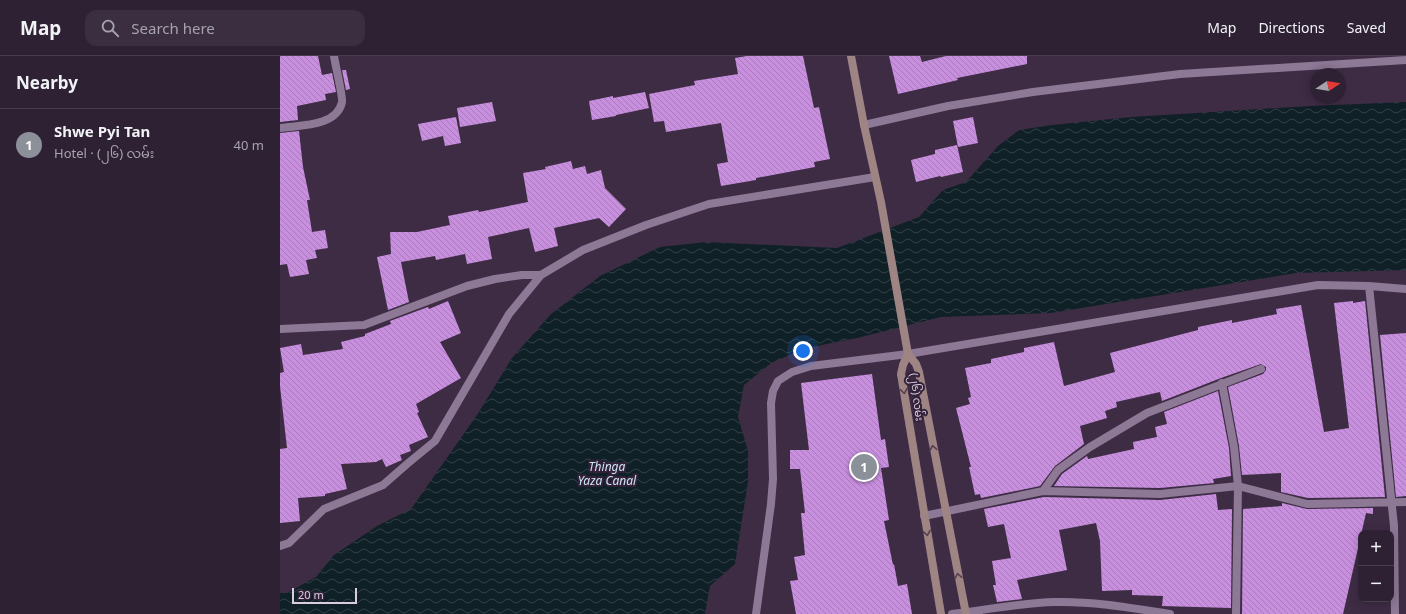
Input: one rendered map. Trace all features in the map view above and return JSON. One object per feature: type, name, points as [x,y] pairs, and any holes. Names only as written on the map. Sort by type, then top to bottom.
[{"type":"main road","points":[[851,56],[864,125],[882,202],[908,354]]},
{"type":"main road","name":"(၂၆) လမ်း","points":[[941,614],[901,374],[908,354],[916,364],[919,372],[966,613]]},
{"type":"street","points":[[280,128],[321,123],[336,115],[342,102],[334,56]]},
{"type":"street","points":[[864,125],[948,106],[1033,92],[1180,74],[1406,60]]},
{"type":"street","points":[[280,546],[289,543],[324,509],[383,485],[435,441],[509,314],[541,275],[583,250],[646,225],[709,204],[876,177]]},
{"type":"street","points":[[280,329],[364,325],[467,286],[495,279],[522,275],[541,275]]},
{"type":"street","points":[[756,614],[771,504],[773,467],[771,403],[773,391],[778,381],[792,372],[810,366],[908,354],[1318,285],[1369,286],[1406,289]]},
{"type":"street","points":[[1369,286],[1394,526],[1395,614]]},
{"type":"street","points":[[1043,491],[1058,470],[1090,447],[1147,413],[1261,368]]},
{"type":"street","points":[[1222,384],[1234,446],[1238,486],[1236,614]]},
{"type":"street","points":[[924,516],[1043,491],[1160,494],[1238,486],[1307,504],[1406,502]]},
{"type":"street","points":[[952,614],[1056,602],[1113,605],[1170,614]]},
{"type":"water","name":"Thinga Yaza Canal","points":[[1406,102],[1406,270],[1296,273],[1051,313],[941,317],[857,338],[802,349],[770,364],[744,385],[738,417],[748,451],[748,482],[735,564],[710,586],[705,614],[280,614],[280,593],[287,593],[316,577],[334,555],[377,526],[411,509],[477,415],[512,358],[550,315],[600,276],[660,247],[706,242],[837,248],[919,217],[943,190],[966,182],[998,146],[1019,130],[1131,117],[1310,106]]},
{"type":"building","points":[[280,56],[318,56],[322,75],[332,73],[336,92],[325,94],[326,100],[297,106],[298,120],[280,122]]},
{"type":"building","points":[[747,56],[803,56],[814,108],[819,107],[830,159],[814,162],[815,167],[721,186],[717,164],[728,162],[721,123],[666,132],[664,121],[654,122],[649,94],[695,85],[694,81],[738,74],[735,58]]},
{"type":"building","points":[[889,56],[920,56],[922,62],[946,56],[1027,56],[1027,64],[957,78],[958,80],[898,94]]},
{"type":"building","points":[[342,70],[346,70],[350,89],[346,90]]},
{"type":"building","points":[[645,92],[649,108],[592,120],[589,101]]},
{"type":"building","points":[[492,102],[496,121],[460,127],[457,108]]},
{"type":"building","points":[[456,117],[461,143],[445,146],[443,136],[422,141],[418,124]]},
{"type":"building","points":[[973,117],[978,143],[958,147],[953,121]]},
{"type":"building","points":[[299,131],[303,167],[310,200],[307,200],[312,232],[325,230],[328,248],[315,250],[317,258],[306,260],[309,274],[290,277],[287,264],[280,265],[280,133]]},
{"type":"building","points":[[957,145],[963,172],[916,182],[911,160],[935,154],[935,150]]},
{"type":"building","points":[[571,161],[573,169],[585,166],[587,174],[601,170],[605,188],[626,209],[609,227],[599,218],[554,228],[558,246],[535,252],[529,228],[488,237],[492,259],[467,264],[465,254],[436,260],[435,256],[401,262],[409,302],[388,310],[377,257],[391,254],[390,232],[417,232],[450,225],[448,216],[478,210],[479,212],[528,202],[523,173],[546,169],[545,167]]},
{"type":"building","points":[[448,301],[461,333],[440,342],[461,378],[416,404],[419,412],[417,413],[428,437],[409,445],[411,451],[400,455],[402,460],[386,467],[382,459],[376,462],[341,464],[347,489],[325,494],[325,496],[298,498],[300,521],[280,523],[280,449],[287,448],[280,386],[280,373],[284,372],[280,348],[301,344],[303,355],[343,349],[341,342],[365,336],[365,334],[391,324],[390,321],[428,307],[429,309]]},
{"type":"building","points":[[1353,301],[1353,303],[1365,301],[1385,497],[1308,498],[1281,492],[1281,473],[1242,475],[1239,446],[1228,387],[1263,374],[1266,367],[1261,364],[1162,401],[1160,392],[1116,402],[1117,407],[1105,411],[1107,418],[1080,426],[1084,444],[1055,466],[1040,486],[981,498],[980,494],[975,495],[969,467],[971,467],[956,408],[970,404],[968,398],[971,397],[965,368],[991,363],[991,359],[1024,352],[1024,348],[1054,342],[1064,386],[1115,372],[1110,353],[1198,330],[1198,327],[1232,320],[1232,323],[1277,314],[1276,309],[1301,305],[1324,432],[1349,428],[1334,303]]},
{"type":"building","points":[[1406,333],[1406,496],[1396,497],[1380,335]]},
{"type":"building","points":[[872,374],[881,440],[885,439],[889,467],[881,468],[889,520],[884,521],[898,586],[907,584],[912,614],[796,614],[790,581],[798,580],[794,557],[805,555],[801,513],[805,513],[800,469],[790,469],[790,450],[809,450],[801,383]]},
{"type":"building","points":[[1218,391],[1229,448],[1231,476],[1213,479],[1214,483],[1160,488],[1054,486],[1062,474],[1087,456],[1088,459],[1134,449],[1133,442],[1157,437],[1155,427],[1167,424],[1164,412]]},
{"type":"building","points":[[1216,494],[1218,510],[1232,509],[1231,608],[1162,606],[1163,596],[1132,595],[1132,590],[1102,591],[1100,541],[1096,523],[1059,530],[1067,570],[1017,580],[1022,599],[997,602],[993,585],[996,585],[992,561],[1011,558],[1004,524],[988,527],[984,509],[1044,497],[1160,500]]},
{"type":"building","points":[[1282,503],[1307,509],[1373,508],[1373,514],[1366,513],[1362,530],[1358,530],[1358,548],[1343,614],[1242,614],[1243,509],[1282,506]]},
{"type":"place","name":"Shwe Pyi Tan","points":[[864,467]]}]
